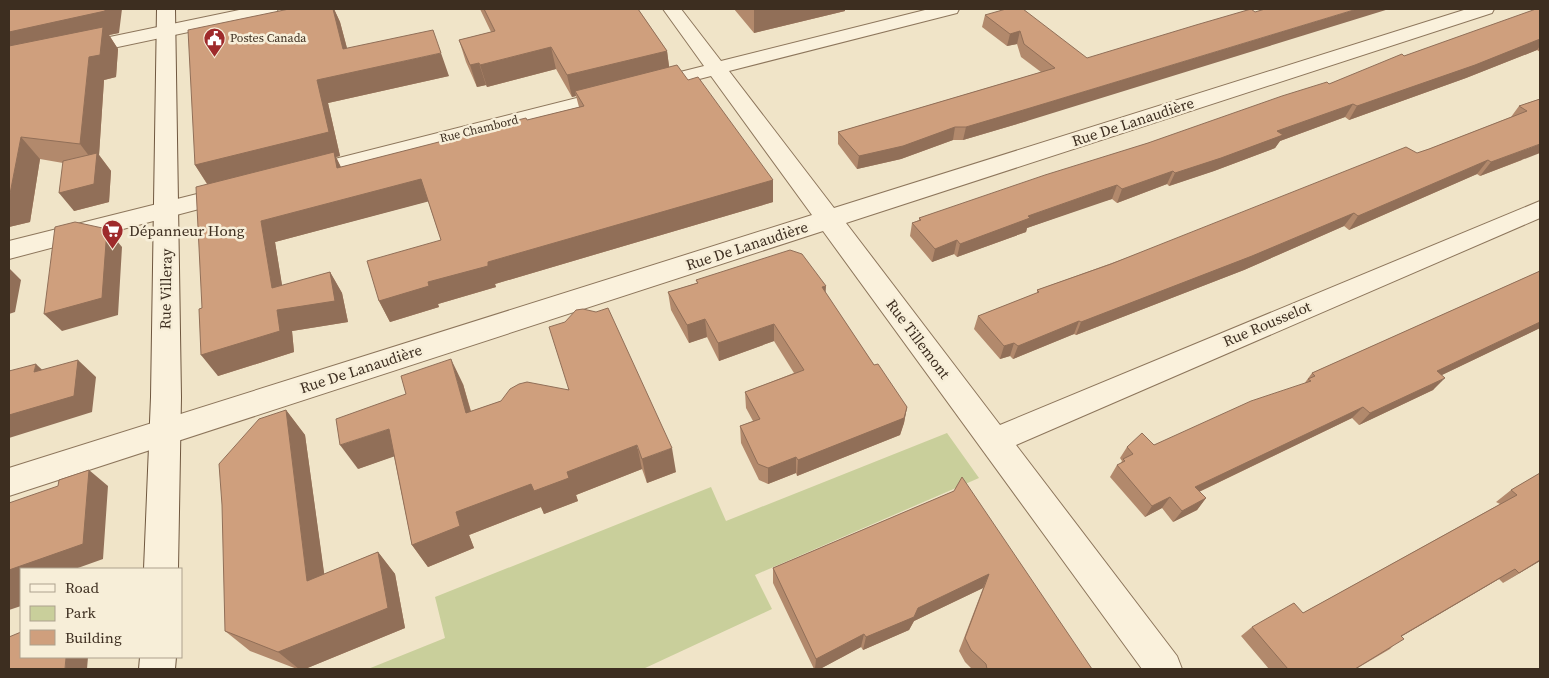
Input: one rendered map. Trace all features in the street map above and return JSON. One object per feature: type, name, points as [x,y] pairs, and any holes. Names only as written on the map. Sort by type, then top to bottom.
[{"type":"street","points":[[9,64],[166,20],[269,9]]},
{"type":"street","name":"Rue Tillemont","points":[[672,9],[1164,669]]},
{"type":"street","name":"Rue Chambord","points":[[284,179],[950,9]]},
{"type":"street","name":"Rue De Lanaudière","points":[[9,482],[1485,9]]},
{"type":"street","name":"Rue Villeray","points":[[161,568],[166,432],[168,210],[166,20]]},
{"type":"street","points":[[9,250],[256,186]]},
{"type":"street","name":"Rue Rousselot","points":[[994,441],[1540,209]]},
{"type":"green space","points":[[947,433],[979,478],[755,575],[772,609],[643,669],[368,669],[445,638],[435,597],[711,487],[726,521]]},
{"type":"building","points":[[9,9],[105,9],[105,11],[9,32]]},
{"type":"building","points":[[289,9],[333,9],[343,49],[433,30],[441,53],[317,80],[329,132],[195,165],[188,30]]},
{"type":"building","points":[[484,9],[638,9],[667,51],[567,75],[551,47],[480,65],[479,63],[470,65],[459,40],[495,31]]},
{"type":"building","points":[[1006,9],[1023,9],[1087,58],[1251,9],[1255,12],[1265,9],[1357,9],[966,127],[955,127],[903,146],[859,156],[838,132],[1055,68],[1024,44],[1020,31],[1010,34],[985,15]]},
{"type":"building","points":[[1540,9],[1540,39],[1475,65],[1357,106],[1353,104],[1277,131],[1283,135],[1221,158],[1175,173],[1173,171],[1122,189],[1117,185],[1028,216],[1030,218],[960,244],[957,240],[935,249],[912,223],[921,220],[919,218],[1045,175],[1148,143],[1282,96],[1327,82],[1329,84],[1402,54],[1404,56]]},
{"type":"building","points":[[103,27],[100,55],[89,57],[80,144],[21,137],[9,199],[9,46]]},
{"type":"building","points":[[677,65],[688,80],[698,77],[773,180],[488,262],[488,266],[428,282],[429,286],[379,301],[367,261],[441,240],[421,179],[261,221],[272,288],[330,272],[335,301],[277,310],[280,331],[201,355],[199,309],[202,308],[196,187],[334,152],[337,168],[478,132],[477,130],[584,106],[575,91]]},
{"type":"building","points":[[1540,99],[1540,144],[1491,162],[1488,160],[1358,216],[1354,213],[1252,256],[1018,346],[1014,343],[1004,346],[978,316],[1039,292],[1037,290],[1111,264],[1406,147],[1417,153],[1429,149],[1527,111],[1519,106]]},
{"type":"building","points":[[97,153],[94,184],[59,193],[63,161]]},
{"type":"building","points":[[75,222],[107,229],[102,298],[44,314],[55,227]]},
{"type":"building","points":[[790,250],[802,254],[826,286],[822,287],[874,365],[878,364],[907,407],[904,418],[798,460],[796,457],[768,468],[758,464],[740,426],[760,419],[745,392],[804,370],[774,324],[718,343],[705,319],[687,325],[668,292],[698,283],[696,280]]},
{"type":"building","points":[[1540,271],[1540,322],[1437,371],[1445,378],[1370,413],[1363,407],[1195,487],[1206,498],[1182,511],[1170,497],[1152,506],[1117,465],[1125,461],[1123,459],[1133,454],[1127,447],[1142,433],[1154,445],[1251,401],[1311,381],[1308,379],[1315,376],[1312,373]]},
{"type":"building","points":[[608,308],[672,448],[642,459],[637,445],[567,472],[569,478],[534,491],[531,484],[456,512],[460,526],[412,545],[389,429],[340,445],[336,419],[406,394],[401,376],[451,359],[466,413],[501,401],[510,389],[527,382],[569,390],[549,327],[565,322],[576,310],[583,309],[596,312]]},
{"type":"building","points":[[78,360],[74,396],[9,415],[9,371],[36,364],[34,372]]},
{"type":"building","points":[[286,410],[307,581],[378,552],[388,608],[278,652],[225,631],[222,505],[219,464],[259,419]]},
{"type":"building","points":[[89,470],[83,544],[9,570],[9,503],[58,486],[59,480]]},
{"type":"building","points":[[1540,473],[1540,560],[1519,573],[1515,569],[1401,636],[1404,639],[1355,669],[1288,669],[1252,627],[1294,603],[1303,613],[1517,495],[1511,490]]},
{"type":"building","points":[[962,477],[1092,669],[987,669],[986,664],[971,650],[965,638],[989,574],[918,608],[914,617],[866,637],[864,634],[816,659],[773,568],[954,491]]},
{"type":"building","points":[[20,632],[20,658],[66,658],[65,669],[9,669],[9,637]]},
{"type":"place","name":"Postes Canada","points":[[214,57]]},
{"type":"place","name":"Dépanneur Hong","points":[[113,250]]}]
